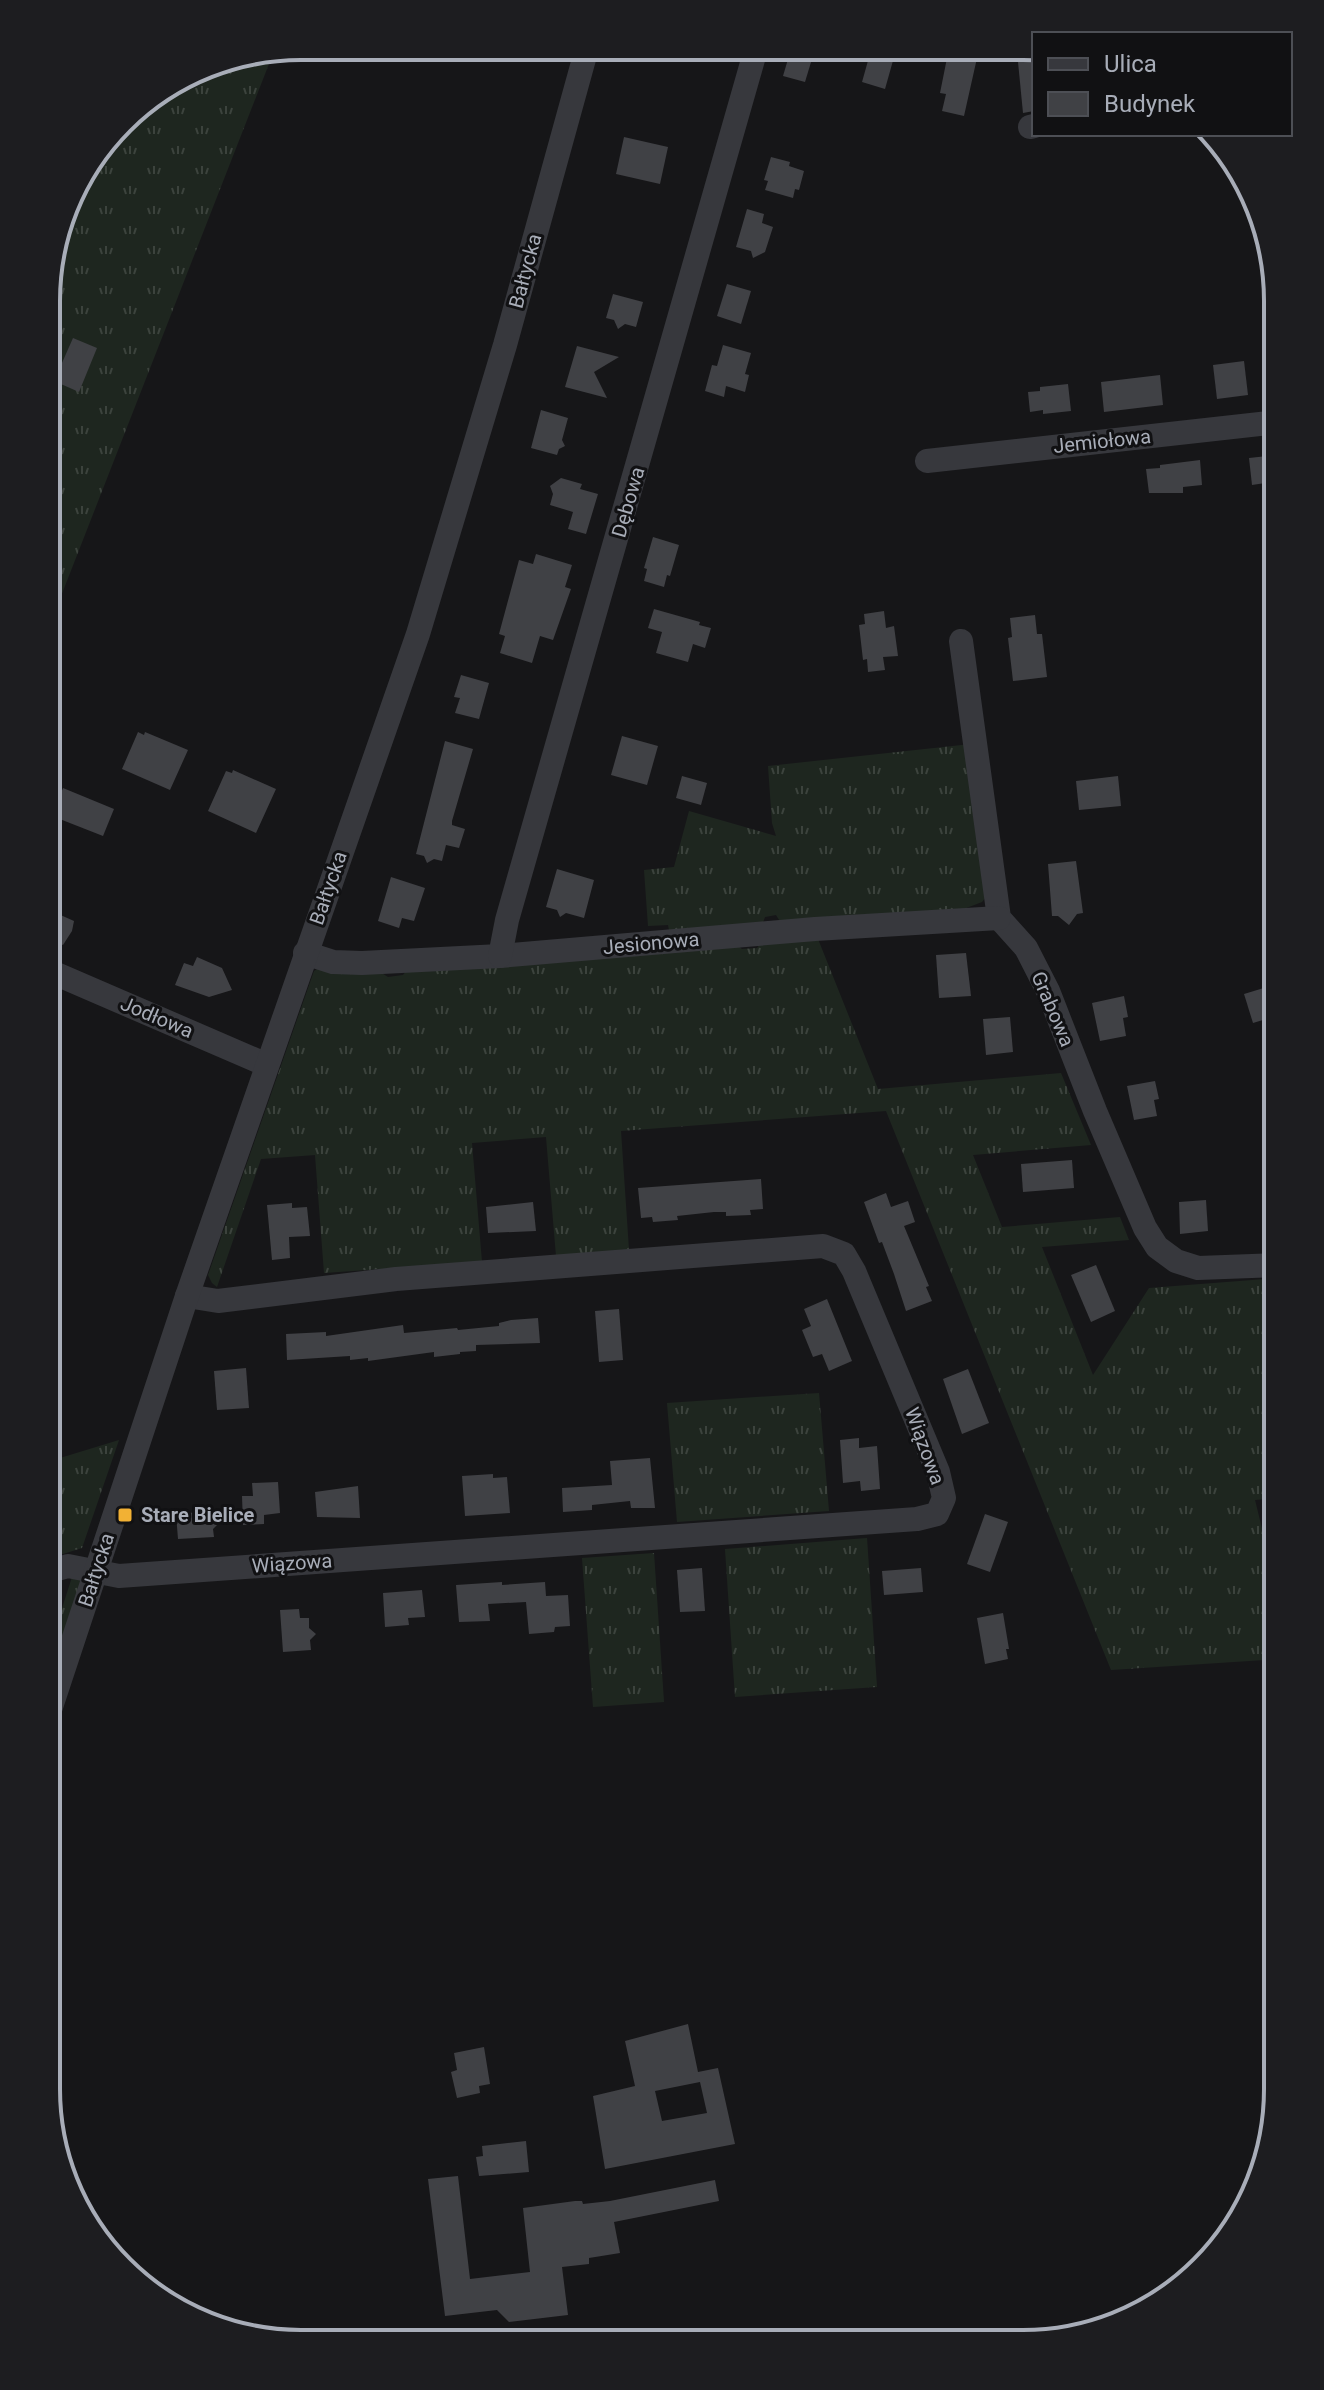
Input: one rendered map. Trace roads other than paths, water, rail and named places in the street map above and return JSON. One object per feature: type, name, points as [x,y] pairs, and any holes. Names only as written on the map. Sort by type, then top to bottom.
[{"type":"street","name":"Dębowa","points":[[500,956],[507,920],[753,60]]},
{"type":"street","name":"Bałtycka","points":[[60,1679],[187,1296],[418,634],[505,345],[584,61]]},
{"type":"street","name":"Jemiołowa","points":[[927,461],[1264,424]]},
{"type":"street","points":[[961,641],[999,918]]},
{"type":"street","name":"Jesionowa","points":[[305,953],[333,962],[362,963],[500,956],[815,929],[999,918]]},
{"type":"street","name":"Grabowa","points":[[999,918],[1026,948],[1048,991],[1095,1111],[1145,1228],[1157,1247],[1176,1261],[1198,1268],[1263,1266]]},
{"type":"street","name":"Jodłowa","points":[[60,976],[267,1065]]},
{"type":"street","name":"Wiązowa","points":[[95,1571],[119,1576],[917,1519],[937,1514],[944,1498],[938,1472],[854,1271],[844,1254],[823,1246],[396,1279],[218,1301],[187,1296]]},
{"type":"street","points":[[60,1568],[68,1566],[95,1571]]},
{"type":"place","name":"Stare Bielice","points":[[125,1515]]}]
